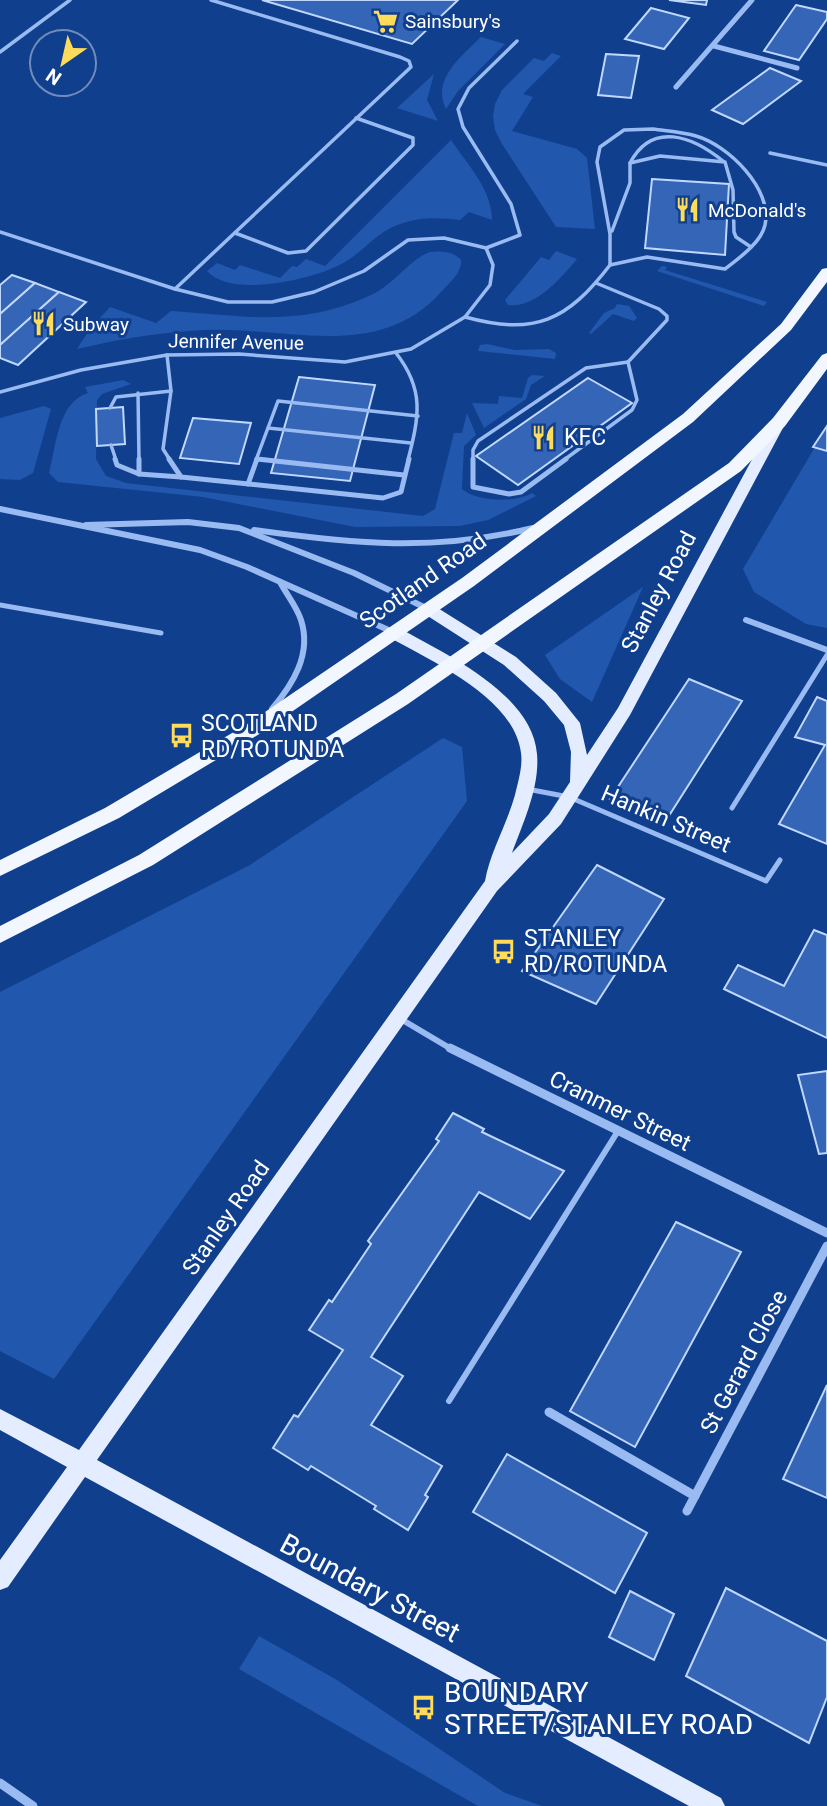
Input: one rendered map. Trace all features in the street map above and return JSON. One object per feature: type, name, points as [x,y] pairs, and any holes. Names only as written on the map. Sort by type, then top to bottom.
[{"type":"highway","name":"Scotland Road","points":[[0,869],[112,813],[255,728],[544,526],[688,418],[786,327],[827,272]]},
{"type":"highway","points":[[0,935],[146,860],[484,643],[734,467],[779,422],[827,358]]},
{"type":"main road","name":"Stanley Road","points":[[0,1579],[491,887],[555,819],[624,711],[779,422]]},
{"type":"main road","points":[[428,608],[484,643],[526,675],[572,723],[579,751],[573,790]]},
{"type":"main road","name":"Stanley Road","points":[[393,632],[494,694],[524,732],[530,753],[524,788],[491,887]]},
{"type":"main road","name":"Boundary Street","points":[[0,1419],[712,1806]]},
{"type":"street","points":[[676,87],[752,0]]},
{"type":"street","points":[[714,46],[797,68]]},
{"type":"street","points":[[0,509],[71,526],[200,550],[279,581],[393,632]]},
{"type":"street","points":[[71,526],[188,522],[383,546],[415,547],[472,542],[544,526]]},
{"type":"street","points":[[239,528],[354,573],[428,608]]},
{"type":"street","points":[[255,728],[290,688],[299,673],[301,661],[302,622],[279,581]]},
{"type":"street","points":[[746,620],[827,652]]},
{"type":"street","name":"Cranmer Street","points":[[399,1017],[454,1051],[827,1233]]},
{"type":"street","name":"St Gerard Close","points":[[687,1511],[827,1246]]},
{"type":"street","points":[[549,1412],[695,1496]]},
{"type":"street","points":[[0,1783],[33,1806]]},
{"type":"lane","points":[[0,52],[69,0]]},
{"type":"lane","points":[[175,289],[411,67],[410,61],[211,0]]},
{"type":"lane","points":[[486,248],[520,235],[511,204],[463,127],[458,109],[469,88],[517,41]]},
{"type":"lane","points":[[235,233],[288,253],[306,251],[413,145],[413,138],[356,118]]},
{"type":"lane","points":[[465,317],[505,326],[527,325],[562,313],[575,305],[596,283],[610,265],[611,234],[597,162],[600,147],[624,130],[661,130],[706,140],[721,148],[745,168],[758,187],[766,206],[765,226],[751,247],[725,269],[647,257],[610,265]]},
{"type":"lane","points":[[611,234],[630,183],[630,163],[634,152],[642,144],[658,138],[677,137],[709,148],[725,162],[733,190],[734,232],[736,237],[751,247]]},
{"type":"lane","points":[[770,153],[827,165]]},
{"type":"lane","points":[[630,163],[653,156],[725,162]]},
{"type":"lane","name":"Jennifer Avenue","points":[[0,232],[175,289],[228,302],[272,302],[314,292],[364,271],[408,240],[444,238],[486,248],[493,265],[490,285],[465,317],[411,349],[396,353],[345,362],[239,354],[167,355],[81,370],[0,392]]},
{"type":"lane","points":[[596,283],[659,309],[667,316],[664,324],[628,362],[586,368],[478,441],[473,450],[473,487],[509,495],[521,492],[632,410],[637,400],[628,362]]},
{"type":"lane","points":[[111,445],[117,466],[139,474],[383,498],[401,492],[418,416],[419,400],[412,373],[396,353]]},
{"type":"lane","points":[[167,355],[171,391],[163,449],[181,477]]},
{"type":"lane","points":[[110,408],[116,397],[171,391]]},
{"type":"lane","points":[[138,393],[139,474]]},
{"type":"lane","points":[[248,484],[278,401],[418,416]]},
{"type":"lane","points":[[268,428],[411,443]]},
{"type":"lane","points":[[257,459],[404,475]]},
{"type":"lane","points":[[0,605],[161,633]]},
{"type":"lane","points":[[732,808],[827,652]]},
{"type":"lane","name":"Hankin Street","points":[[524,788],[573,790],[766,881],[780,860]]},
{"type":"lane","points":[[449,1401],[618,1131]]},
{"type":"shaded area","points":[[481,37],[505,44],[458,91],[446,109],[442,98],[445,78],[458,60]]},
{"type":"shaded area","points":[[552,53],[561,56],[523,94],[533,97],[512,131],[577,149],[587,158],[595,229],[556,227],[495,130],[495,104],[502,90],[534,58],[544,61]]},
{"type":"shaded area","points":[[434,74],[427,100],[438,121],[397,108]]},
{"type":"shaded area","points":[[451,140],[483,187],[492,220],[469,212],[460,220],[428,218],[405,222],[382,233],[345,262],[295,280],[254,285],[235,284],[219,279],[207,271],[217,263],[235,270],[240,265],[280,278],[292,266],[297,267],[306,259],[325,266]]},
{"type":"shaded area","points":[[556,251],[577,259],[556,283],[538,297],[518,305],[508,305],[505,300],[541,257],[549,260]]},
{"type":"shaded area","points":[[430,252],[447,252],[458,257],[461,265],[458,273],[417,313],[389,327],[360,334],[330,336],[235,330],[188,331],[140,336],[77,349],[90,329],[110,307],[156,323],[171,311],[249,317],[297,316],[322,312],[347,305],[381,290],[416,260]]},
{"type":"shaded area","points":[[662,266],[667,267],[665,270],[767,302],[764,306],[657,271]]},
{"type":"shaded area","points":[[617,304],[629,306],[637,318],[634,321],[613,314],[589,333],[604,313],[615,308]]},
{"type":"shaded area","points":[[480,345],[515,350],[549,349],[556,353],[555,359],[478,351]]},
{"type":"shaded area","points":[[532,375],[545,376],[531,385],[526,399],[484,428],[472,403],[498,404],[499,396],[522,398],[528,378]]},
{"type":"shaded area","points":[[123,380],[131,384],[102,394],[97,400],[96,459],[106,476],[126,483],[423,516],[435,509],[454,433],[462,433],[467,413],[476,435],[464,446],[462,489],[477,497],[497,500],[532,493],[536,496],[488,520],[460,526],[355,527],[203,497],[58,482],[49,473],[64,415],[78,398],[88,393],[85,387]]},
{"type":"shaded area","points":[[44,406],[51,409],[33,473],[20,480],[0,479],[0,418]]},
{"type":"shaded area","points":[[815,447],[827,451],[827,628],[806,624],[754,592],[743,569]]},
{"type":"shaded area","points":[[643,587],[592,702],[560,679],[545,655]]},
{"type":"shaded area","points":[[443,738],[462,747],[467,801],[54,1379],[0,1351],[0,992],[250,865]]},
{"type":"shaded area","points":[[259,1636],[337,1680],[505,1793],[542,1806],[478,1806],[239,1669]]},
{"type":"building","name":"Sainsbury's","points":[[262,0],[458,0],[412,44]]},
{"type":"building","points":[[669,0],[707,0],[706,5]]},
{"type":"building","points":[[796,5],[827,12],[827,19],[799,60],[764,51]]},
{"type":"building","points":[[651,8],[689,18],[664,49],[625,39]]},
{"type":"building","points":[[606,54],[639,56],[631,98],[598,95]]},
{"type":"building","points":[[770,68],[801,81],[743,124],[712,110]]},
{"type":"building","name":"McDonald's","points":[[652,179],[729,184],[725,255],[645,248]]},
{"type":"building","points":[[12,275],[35,283],[0,314],[0,285]]},
{"type":"building","points":[[35,283],[59,292],[0,345],[0,314]]},
{"type":"building","name":"Subway","points":[[59,292],[86,302],[18,365],[0,358],[0,345]]},
{"type":"building","points":[[299,377],[375,385],[350,481],[271,473]]},
{"type":"building","name":"KFC","points":[[588,378],[632,403],[518,485],[476,456]]},
{"type":"building","points":[[123,407],[125,444],[97,446],[96,409]]},
{"type":"building","points":[[193,418],[251,423],[239,464],[180,458]]},
{"type":"building","points":[[827,426],[827,451],[813,447]]},
{"type":"building","points":[[689,679],[742,701],[665,822],[610,799]]},
{"type":"building","points":[[817,697],[827,701],[827,844],[779,824],[825,745],[795,737]]},
{"type":"building","points":[[597,865],[664,899],[596,1004],[522,971]]},
{"type":"building","points":[[814,930],[827,935],[827,1038],[724,989],[738,965],[784,986]]},
{"type":"building","points":[[827,1071],[827,1153],[819,1154],[798,1075]]},
{"type":"building","points":[[453,1113],[484,1129],[482,1132],[564,1171],[530,1219],[479,1192],[371,1357],[403,1376],[371,1425],[442,1466],[425,1495],[428,1497],[408,1530],[374,1509],[376,1506],[311,1466],[308,1470],[273,1448],[294,1415],[298,1417],[343,1350],[309,1330],[329,1300],[332,1302],[371,1244],[368,1241],[439,1141],[436,1139]]},
{"type":"building","points":[[676,1222],[741,1252],[635,1447],[570,1411]]},
{"type":"building","points":[[827,1385],[827,1498],[783,1479]]},
{"type":"building","points":[[507,1454],[647,1533],[615,1593],[473,1512]]},
{"type":"building","points":[[726,1588],[827,1641],[827,1697],[809,1743],[686,1676]]},
{"type":"building","points":[[630,1591],[674,1614],[654,1660],[609,1637]]},
{"type":"place","name":"Sainsbury's","points":[[385,21]]},
{"type":"place","name":"McDonald's","points":[[688,210]]},
{"type":"place","name":"Subway","points":[[43,324]]},
{"type":"place","name":"KFC","points":[[544,437]]},
{"type":"place","name":"SCOTLAND RD/ROTUNDA","points":[[181,736]]},
{"type":"place","name":"STANLEY RD/ROTUNDA","points":[[504,951]]},
{"type":"place","name":"BOUNDARY STREET/STANLEY ROAD","points":[[424,1708]]}]
